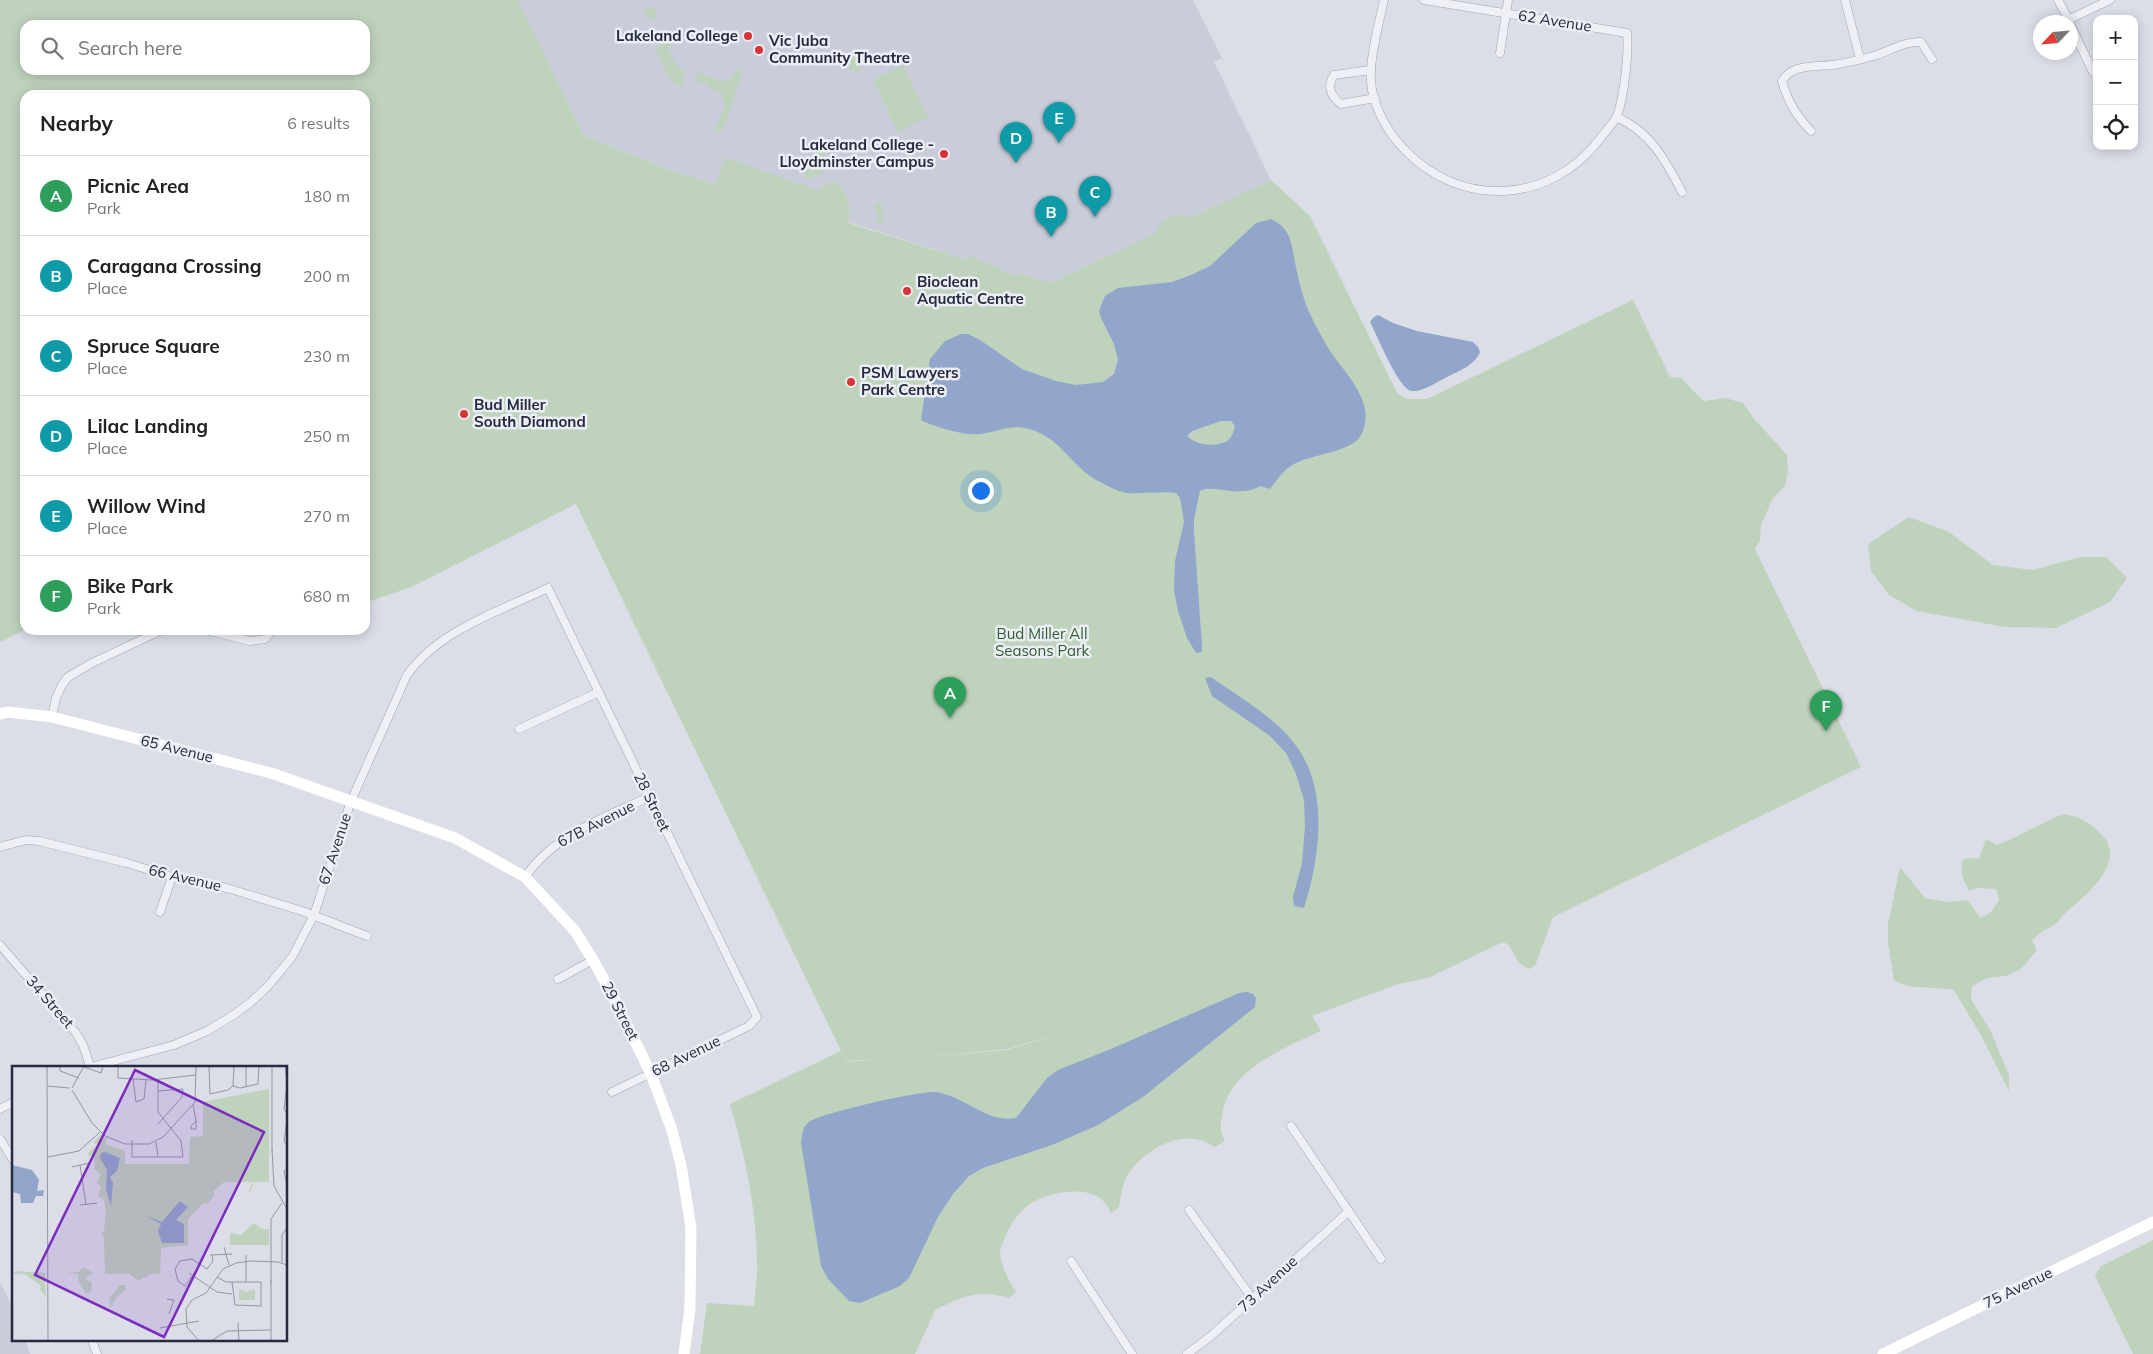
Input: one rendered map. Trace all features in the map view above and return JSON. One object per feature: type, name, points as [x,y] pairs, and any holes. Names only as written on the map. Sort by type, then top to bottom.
[{"type":"street","points":[[1384,0],[1371,70],[1374,98],[1390,132],[1411,157],[1425,169],[1450,181],[1490,192],[1510,191],[1529,187],[1578,163],[1590,152],[1616,117],[1640,131],[1658,150],[1682,192]]},
{"type":"street","name":"62 Avenue","points":[[1424,0],[1627,33],[1627,53],[1616,117]]},
{"type":"street","points":[[1500,53],[1508,0]]},
{"type":"street","points":[[1845,0],[1860,59]]},
{"type":"street","points":[[2058,0],[2066,15]]},
{"type":"street","points":[[2078,18],[2110,0]]},
{"type":"street","points":[[2078,39],[2093,72]]},
{"type":"street","points":[[1811,131],[1802,122],[1785,92],[1782,81],[1786,74],[1800,68],[1827,66],[1860,59],[1914,42],[1921,42],[1932,59]]},
{"type":"street","points":[[1371,70],[1334,75],[1329,87],[1332,97],[1341,104],[1374,98]]},
{"type":"street","name":"28 Street","points":[[548,588],[757,1016]]},
{"type":"street","name":"67 Avenue","points":[[93,1066],[174,1045],[207,1031],[235,1014],[268,986],[292,957],[314,915],[351,801],[407,675],[428,650],[451,634],[548,588]]},
{"type":"street","points":[[52,717],[56,698],[68,677],[92,663],[151,635]]},
{"type":"street","points":[[226,635],[250,641],[265,639],[268,635]]},
{"type":"street","points":[[519,729],[599,692]]},
{"type":"street","name":"65 Avenue","points":[[0,714],[8,712],[52,717],[271,773],[351,801]]},
{"type":"street","name":"67B Avenue","points":[[524,877],[536,861],[558,842],[650,796]]},
{"type":"street","name":"29 Street","points":[[351,801],[455,838],[524,877],[575,931],[593,960],[651,1074],[672,1130],[689,1210],[692,1270],[688,1331],[684,1354]]},
{"type":"street","name":"66 Avenue","points":[[0,847],[26,840],[39,841],[127,863],[172,877],[227,888],[314,915],[367,936]]},
{"type":"street","points":[[160,912],[172,877]]},
{"type":"street","name":"34 Street","points":[[0,945],[76,1033],[83,1045],[89,1066]]},
{"type":"street","points":[[558,979],[593,960]]},
{"type":"street","name":"68 Avenue","points":[[612,1092],[749,1026],[757,1016]]},
{"type":"street","points":[[0,1109],[12,1103]]},
{"type":"street","points":[[1291,1126],[1381,1259]]},
{"type":"street","points":[[0,1139],[12,1157]]},
{"type":"street","points":[[1189,1210],[1252,1298]]},
{"type":"street","name":"73 Avenue","points":[[1187,1354],[1211,1336],[1348,1212]]},
{"type":"street","name":"75 Avenue","points":[[1883,1354],[2153,1222]]},
{"type":"street","points":[[1071,1261],[1132,1354]]},
{"type":"street","points":[[93,1342],[97,1354]]},
{"type":"shaded area","name":"Lakeland College - Lloydminster Campus","points":[[518,0],[1193,0],[1222,58],[1214,62],[1271,180],[1046,285],[864,227],[675,172],[584,136]]},
{"type":"shaded area","points":[[0,1282],[12,1306],[12,1342],[26,1342],[30,1354],[0,1354]]},
{"type":"green space","name":"Bud Miller All Seasons Park","points":[[0,0],[518,0],[584,136],[675,172],[716,184],[725,158],[818,190],[824,184],[836,182],[848,201],[848,223],[967,260],[970,256],[1017,276],[1019,273],[1043,282],[1047,280],[1050,283],[1157,233],[1161,222],[1165,219],[1181,215],[1192,217],[1271,180],[1310,216],[1397,393],[1407,399],[1427,399],[1633,300],[1670,377],[1682,378],[1704,401],[1725,398],[1743,403],[1756,421],[1787,455],[1788,471],[1785,486],[1773,498],[1761,525],[1760,541],[1755,549],[1861,767],[1553,917],[1535,966],[1529,969],[1519,963],[1509,945],[1503,942],[1428,978],[1398,984],[1312,1016],[1321,1031],[1260,1062],[1235,1085],[1226,1099],[1222,1115],[1221,1129],[1225,1141],[1215,1147],[1200,1140],[1179,1139],[1169,1142],[1149,1153],[1127,1176],[1119,1207],[1111,1213],[1103,1201],[1095,1195],[1075,1191],[1053,1194],[1026,1207],[1010,1227],[1000,1251],[1004,1269],[1016,1292],[1009,1298],[988,1294],[971,1295],[935,1310],[915,1354],[700,1354],[707,1303],[754,1306],[757,1266],[752,1201],[745,1162],[730,1104],[841,1051],[846,1062],[888,1059],[846,1061],[576,504],[411,587],[370,601],[370,90],[20,90],[20,632],[0,642]],"holes":[[[1067,1031],[1007,1050],[914,1058],[1007,1049]]]},
{"type":"green space","points":[[653,7],[656,8],[656,18],[649,19],[646,18],[645,11],[646,8]]},
{"type":"green space","points":[[667,38],[670,39],[672,45],[668,50],[678,68],[687,72],[682,79],[684,82],[682,86],[670,81],[655,49]]},
{"type":"green space","points":[[854,58],[862,66],[857,74],[855,70],[850,70],[849,68],[851,60]]},
{"type":"green space","points":[[903,65],[928,117],[898,132],[873,80]]},
{"type":"green space","points":[[737,70],[740,70],[742,73],[723,129],[716,133],[715,130],[725,105],[718,90],[711,89],[707,83],[697,82],[695,75],[697,72],[723,82],[733,77]]},
{"type":"green space","points":[[816,146],[824,150],[827,162],[824,172],[810,179],[806,178],[804,174],[805,171],[816,168],[817,163],[813,147]]},
{"type":"green space","points":[[879,202],[882,203],[881,210],[883,214],[881,219],[883,223],[880,225],[873,207]]},
{"type":"green space","points":[[1909,517],[1949,532],[1993,565],[2033,570],[2080,557],[2106,557],[2127,578],[2110,602],[2056,628],[2005,627],[1917,611],[1889,595],[1871,571],[1868,544]]},
{"type":"green space","points":[[2064,814],[2085,821],[2103,836],[2109,847],[2110,858],[2106,869],[2100,880],[2091,890],[2063,915],[2057,923],[2042,931],[2032,941],[2037,950],[2021,969],[2006,976],[1987,978],[1972,986],[1971,999],[1990,1030],[2009,1075],[2009,1091],[1982,1037],[1954,990],[1908,986],[1894,980],[1888,943],[1888,924],[1900,867],[1925,898],[1948,902],[1968,900],[1980,918],[1991,912],[1999,900],[1996,889],[1976,888],[1969,891],[1962,876],[1962,861],[1968,858],[1979,859],[1986,839],[1997,845]]},
{"type":"green space","points":[[2153,1240],[2153,1354],[2133,1354],[2095,1276],[2101,1266]]},
{"type":"water","points":[[1271,219],[1281,225],[1288,235],[1306,305],[1326,345],[1352,381],[1363,402],[1365,424],[1361,435],[1356,441],[1341,449],[1290,466],[1270,489],[1260,486],[1244,491],[1205,489],[1200,491],[1194,519],[1194,532],[1202,652],[1196,653],[1187,638],[1178,611],[1174,590],[1175,561],[1184,522],[1180,498],[1176,493],[1127,493],[1116,490],[1088,475],[1047,437],[1025,428],[1008,428],[986,433],[967,434],[921,420],[930,359],[945,341],[961,334],[968,334],[980,340],[1022,369],[1056,381],[1076,385],[1103,382],[1114,374],[1118,360],[1114,344],[1099,311],[1105,296],[1118,288],[1172,282],[1210,266],[1256,223]],"holes":[[[1221,421],[1231,421],[1235,428],[1231,437],[1225,442],[1205,444],[1187,436],[1192,431]]]},
{"type":"water","points":[[1378,315],[1393,323],[1417,331],[1473,342],[1480,352],[1471,364],[1461,370],[1425,388],[1412,391],[1401,382],[1370,322]]},
{"type":"water","points":[[1211,677],[1276,724],[1294,743],[1305,761],[1313,781],[1318,823],[1314,867],[1304,908],[1294,906],[1293,897],[1302,863],[1305,826],[1304,800],[1296,774],[1286,753],[1270,736],[1212,696],[1205,678]]},
{"type":"water","points":[[1247,992],[1253,994],[1256,998],[1255,1007],[1143,1097],[1098,1125],[1052,1145],[983,1168],[969,1176],[953,1194],[938,1217],[909,1278],[900,1286],[860,1303],[849,1301],[828,1279],[821,1266],[801,1143],[802,1134],[809,1122],[831,1113],[870,1103],[935,1092],[956,1098],[995,1117],[1005,1119],[1016,1118],[1047,1078],[1058,1070],[1239,993]]},
{"type":"place","name":"Lakeland College","points":[[748,36]]},
{"type":"place","name":"Vic Juba Community Theatre","points":[[759,50]]},
{"type":"place","name":"Willow Wind","points":[[1059,143]]},
{"type":"place","name":"Lakeland College - Lloydminster Campus","points":[[944,154]]},
{"type":"place","name":"Lilac Landing","points":[[1016,163]]},
{"type":"place","name":"Spruce Square","points":[[1095,217]]},
{"type":"place","name":"Caragana Crossing","points":[[1051,237]]},
{"type":"place","name":"Bioclean Aquatic Centre","points":[[907,291]]},
{"type":"place","name":"PSM Lawyers Park Centre","points":[[851,382]]},
{"type":"place","name":"Bud Miller South Diamond","points":[[464,414]]},
{"type":"place","name":"Picnic Area","points":[[950,718]]},
{"type":"place","name":"Bike Park","points":[[1826,731]]}]
